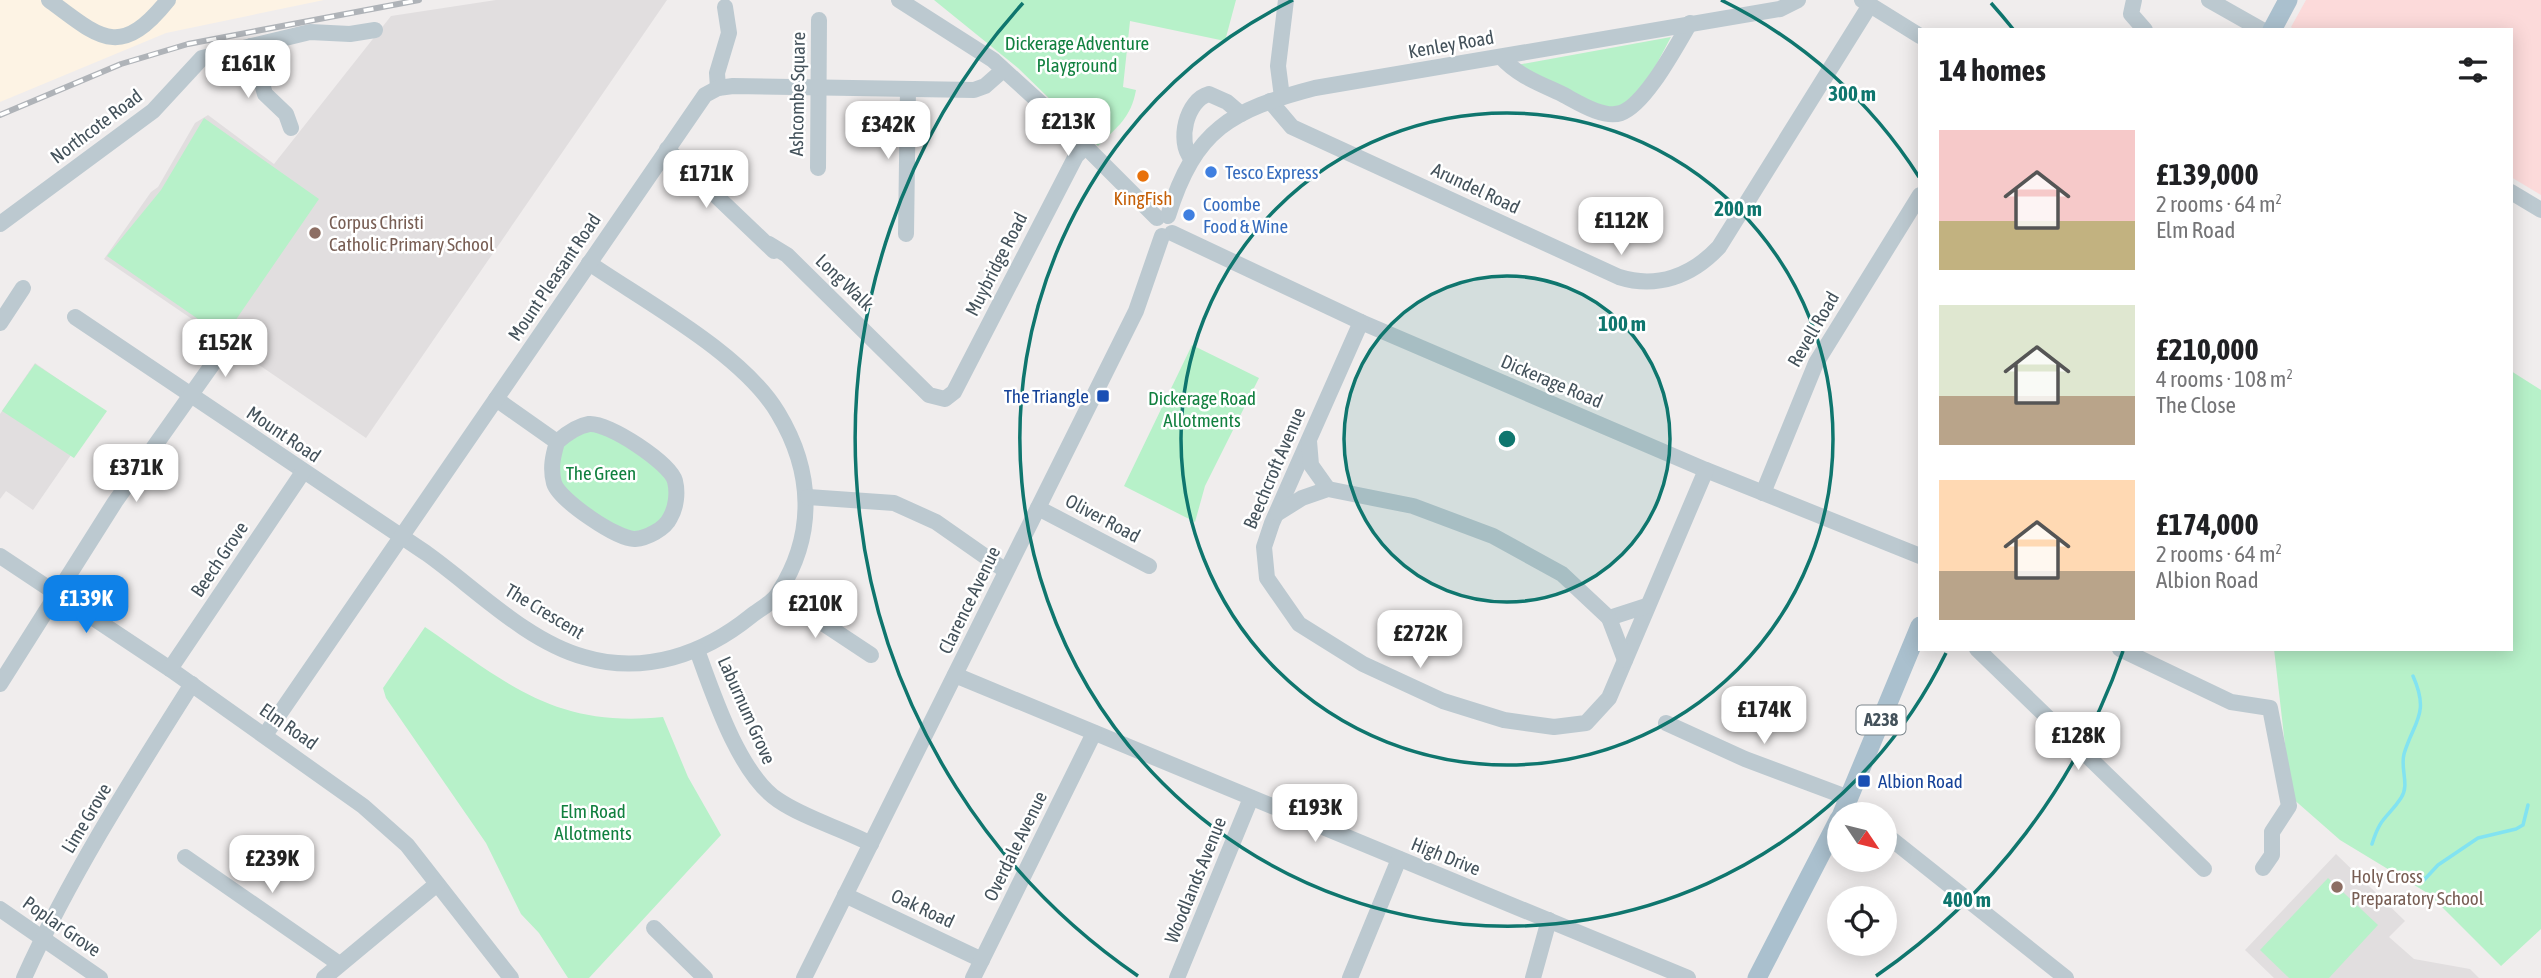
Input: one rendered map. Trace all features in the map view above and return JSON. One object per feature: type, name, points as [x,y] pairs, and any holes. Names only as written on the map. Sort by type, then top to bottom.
[{"type":"main road","points":[[2273,28],[2288,0]]},
{"type":"main road","name":"A238","points":[[1849,802],[1918,631]]},
{"type":"main road","name":"A238","points":[[1757,978],[1827,846]]},
{"type":"street","points":[[49,0],[97,36],[119,37],[138,30],[168,0]]},
{"type":"street","points":[[899,0],[984,54],[1036,99],[1084,148],[1162,217],[1175,224],[1167,235]]},
{"type":"street","points":[[1276,99],[1286,0]]},
{"type":"street","name":"Kenley Road","points":[[1162,217],[1191,158],[1212,134],[1241,114],[1276,99],[1315,88],[1780,9],[1798,0]]},
{"type":"street","points":[[2209,0],[2258,28]]},
{"type":"street","points":[[1866,3],[1918,35]]},
{"type":"street","name":"Arundel Road","points":[[1276,99],[1292,127],[1619,277],[1631,281],[1660,281],[1697,267],[1719,247],[1866,3]]},
{"type":"street","points":[[725,7],[729,33],[717,73],[718,88],[818,86],[974,90],[985,86],[1002,71]]},
{"type":"street","points":[[2127,8],[2143,28]]},
{"type":"street","name":"Ashcombe Square","points":[[818,168],[819,20]]},
{"type":"street","points":[[1501,57],[1513,70],[1582,104],[1603,113],[1620,113],[1638,101],[1690,23]]},
{"type":"street","name":"Northcote Road","points":[[0,224],[153,111],[194,63],[310,32],[350,34],[375,30]]},
{"type":"street","points":[[251,46],[265,94],[286,114],[291,128]]},
{"type":"street","name":"Mount Pleasant Road","points":[[265,735],[701,99],[718,88]]},
{"type":"street","points":[[906,234],[908,89]]},
{"type":"street","points":[[1191,158],[1185,151],[1184,141],[1190,110],[1199,98],[1209,94],[1227,102],[1241,114]]},
{"type":"street","name":"Muybridge Road","points":[[945,399],[954,393],[1076,156],[1084,148]]},
{"type":"street","name":"Long Walk","points":[[667,149],[769,244],[781,261],[828,306],[929,395],[945,399]]},
{"type":"street","points":[[2513,193],[2541,210]]},
{"type":"street","name":"Revell Road","points":[[1763,493],[1816,363],[1918,198]]},
{"type":"street","name":"Dickerage Road","points":[[1167,235],[1361,322],[1706,470],[1918,555]]},
{"type":"street","name":"Clarence Avenue","points":[[804,978],[1142,299],[1167,235]]},
{"type":"street","name":"The Crescent","points":[[401,537],[443,565],[460,582],[548,642],[583,657],[637,663],[674,658],[721,638],[779,594],[802,542],[808,497],[801,464],[778,412],[741,367],[589,263]]},
{"type":"street","points":[[0,323],[23,288]]},
{"type":"street","name":"Mount Road","points":[[75,317],[401,537]]},
{"type":"street","name":"Beechcroft Avenue","points":[[1361,322],[1309,438],[1265,548],[1267,578],[1299,624],[1363,664],[1443,701],[1504,720],[1555,727],[1586,723],[1609,698],[1706,470]]},
{"type":"street","points":[[0,684],[55,593],[229,341]]},
{"type":"street","points":[[496,399],[557,442]]},
{"type":"street","points":[[591,424],[614,430],[665,466],[675,480],[676,503],[670,520],[652,534],[634,539],[617,535],[568,501],[555,486],[551,466],[557,442],[569,431],[591,424]]},
{"type":"street","points":[[1309,438],[1311,465],[1328,489]]},
{"type":"street","name":"Beech Grove","points":[[170,669],[303,472]]},
{"type":"street","points":[[1278,513],[1302,498],[1328,489],[1412,506],[1493,536],[1562,574],[1609,618],[1625,660]]},
{"type":"street","points":[[808,497],[894,503],[936,522],[1006,571]]},
{"type":"street","name":"Oliver Road","points":[[1038,508],[1149,566]]},
{"type":"street","name":"Elm Road","points":[[0,556],[192,684],[372,813],[407,845],[511,978]]},
{"type":"street","points":[[779,594],[871,655]]},
{"type":"street","points":[[1609,618],[1646,606]]},
{"type":"street","name":"Laburnum Grove","points":[[697,650],[744,763],[761,786],[789,806],[871,844]]},
{"type":"street","points":[[1979,651],[2204,869]]},
{"type":"street","points":[[2124,651],[2231,702],[2270,708],[2288,806],[2272,832],[2274,847],[2263,867]]},
{"type":"street","name":"High Drive","points":[[955,675],[1688,978]]},
{"type":"street","name":"Lime Grove","points":[[24,978],[41,938],[192,684]]},
{"type":"street","points":[[1666,723],[1830,802]]},
{"type":"street","name":"Overdale Avenue","points":[[973,978],[1094,733]]},
{"type":"street","name":"Woodlands Avenue","points":[[1177,978],[1251,797]]},
{"type":"street","points":[[1897,844],[2066,978]]},
{"type":"street","points":[[185,857],[338,963]]},
{"type":"street","points":[[1350,978],[1399,859]]},
{"type":"street","points":[[324,978],[338,963],[437,884]]},
{"type":"street","name":"Oak Road","points":[[845,895],[982,960]]},
{"type":"street","name":"Poplar Grove","points":[[0,909],[100,978]]},
{"type":"street","points":[[1533,978],[1549,920]]},
{"type":"street","points":[[654,928],[705,978]]},
{"type":"shaded area","points":[[0,0],[324,0],[166,33],[0,102]]},
{"type":"shaded area","name":"Corpus Christi Catholic Primary School","points":[[496,0],[667,0],[366,438],[104,259],[151,192],[158,187],[195,123],[208,115],[274,164],[391,16]]},
{"type":"shaded area","points":[[2306,0],[2541,0],[2541,195],[2513,178],[2513,28],[2291,27]]},
{"type":"shaded area","points":[[35,363],[102,410],[33,510],[6,491],[0,499],[0,414]]},
{"type":"shaded area","name":"Holy Cross Preparatory School","points":[[2336,854],[2405,921],[2389,937],[2414,959],[2470,969],[2479,978],[2274,978],[2245,950]]},
{"type":"green space","name":"Dickerage Adventure Playground","points":[[934,0],[1236,0],[1225,41],[1130,21],[1123,87],[1136,90],[1134,100],[1122,121],[1098,146],[1018,68]]},
{"type":"green space","points":[[1671,37],[1646,84],[1619,109],[1601,107],[1517,65]]},
{"type":"green space","points":[[204,118],[319,199],[224,337],[107,256],[161,190]]},
{"type":"green space","name":"Dickerage Road Allotments","points":[[1192,345],[1259,378],[1205,486],[1195,522],[1124,486]]},
{"type":"green space","points":[[35,364],[107,411],[74,458],[2,411]]},
{"type":"green space","points":[[2513,372],[2541,390],[2541,929],[2501,966],[2429,894],[2340,840],[2291,797],[2274,651],[2513,651]]},
{"type":"green space","name":"The Green","points":[[614,430],[675,480],[670,520],[633,539],[555,486],[557,442],[569,431]]},
{"type":"green space","name":"Elm Road Allotments","points":[[425,627],[482,667],[535,698],[592,716],[625,719],[663,717],[688,777],[721,835],[589,978],[568,978],[539,933],[521,914],[486,843],[386,698],[383,688]]},
{"type":"green space","points":[[2328,878],[2378,925],[2329,978],[2289,978],[2260,950]]},
{"type":"waterway","points":[[2372,844],[2382,822],[2404,793],[2404,754],[2420,709],[2418,689],[2413,676]]},
{"type":"waterway","points":[[2424,880],[2438,865],[2478,838],[2523,825],[2528,805]]},
{"type":"railway","points":[[0,115],[121,64],[188,44],[419,0]]},
{"type":"place","name":"Tesco Express","points":[[1211,172]]},
{"type":"place","name":"KingFish","points":[[1143,176]]},
{"type":"place","name":"Coombe Food & Wine","points":[[1189,215]]},
{"type":"place","name":"Corpus Christi Catholic Primary School","points":[[315,233]]},
{"type":"place","name":"The Triangle","points":[[1103,396]]},
{"type":"place","name":"Albion Road","points":[[1864,781]]},
{"type":"place","name":"Holy Cross Preparatory School","points":[[2337,887]]}]
